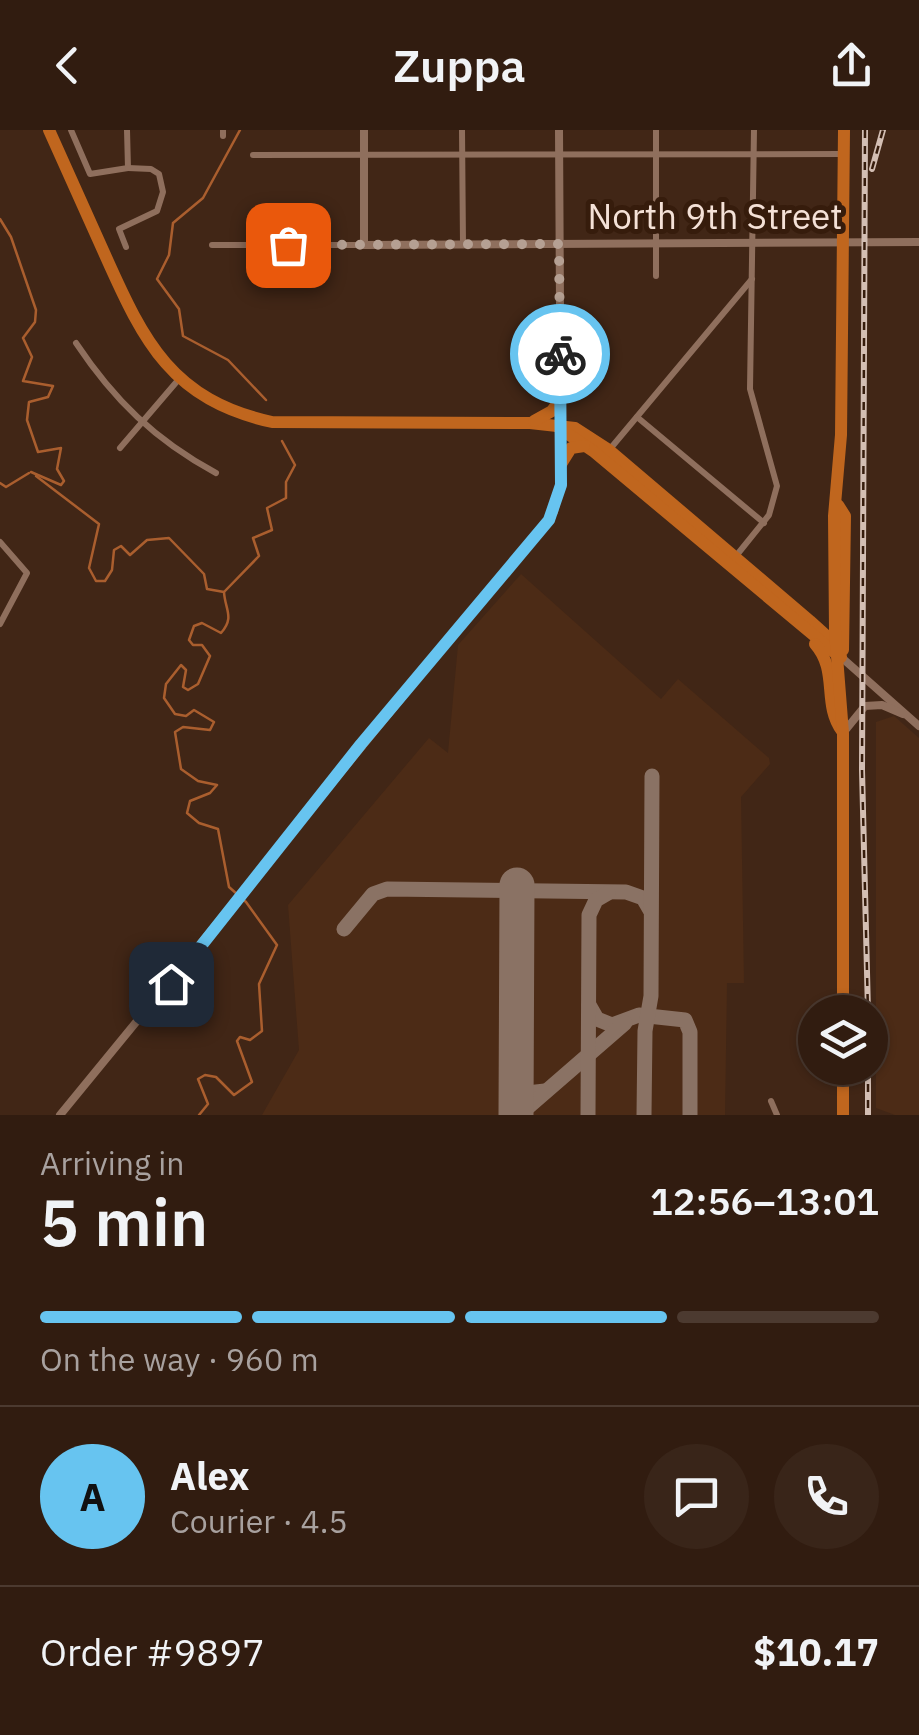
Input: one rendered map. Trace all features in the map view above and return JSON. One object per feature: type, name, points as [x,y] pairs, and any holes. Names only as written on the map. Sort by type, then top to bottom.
[{"type":"highway","points":[[50,130],[138,328],[180,378],[233,410],[272,422],[530,423],[577,429],[609,450],[832,640],[840,658]]},
{"type":"highway","points":[[842,995],[843,733],[834,560],[844,130]]},
{"type":"highway","points":[[530,423],[550,414],[561,398]]},
{"type":"highway","points":[[559,428],[840,658]]},
{"type":"highway","points":[[561,464],[571,448],[588,448]]},
{"type":"highway","points":[[838,505],[845,516],[845,642],[840,658]]},
{"type":"highway","points":[[810,621],[822,622],[831,611],[830,568],[834,560]]},
{"type":"highway","points":[[777,608],[823,653],[831,672],[831,716],[843,733]]},
{"type":"highway","points":[[843,1085],[843,1115]]},
{"type":"street","points":[[70,130],[90,174],[128,168],[151,169],[159,174],[163,192],[158,211],[118,229],[126,247]]},
{"type":"street","points":[[127,130],[128,168]]},
{"type":"street","points":[[364,130],[364,245]]},
{"type":"street","points":[[462,130],[463,244]]},
{"type":"street","points":[[60,1115],[557,506],[561,464],[559,130]]},
{"type":"street","points":[[656,130],[656,276]]},
{"type":"street","points":[[734,558],[764,523],[778,486],[750,389],[754,130]]},
{"type":"street","points":[[254,155],[844,154]]},
{"type":"street","name":"North 9th Street","points":[[212,244],[919,242]]},
{"type":"street","points":[[609,450],[753,278]]},
{"type":"street","points":[[76,343],[109,393],[141,424],[177,452],[216,473]]},
{"type":"street","points":[[120,448],[180,378]]},
{"type":"street","points":[[637,417],[764,523]]},
{"type":"street","points":[[0,542],[27,576],[0,624]]},
{"type":"street","points":[[840,658],[919,726]]},
{"type":"street","points":[[843,733],[865,706],[882,705],[910,717]]},
{"type":"street","points":[[771,1100],[776,1115]]},
{"type":"shaded area","points":[[521,574],[661,699],[678,679],[769,758],[770,764],[741,797],[744,983],[727,983],[725,1115],[262,1115],[299,1050],[288,905],[429,738],[448,753],[458,645]]},
{"type":"shaded area","points":[[894,716],[919,738],[919,1115],[895,1115],[876,1108],[876,1085],[888,1085],[888,995],[876,995],[876,722]]},
{"type":"waterway","points":[[240,130],[203,198],[173,223],[169,255],[157,279],[179,309],[183,336],[228,360],[266,400]]},
{"type":"waterway","points":[[0,219],[11,237],[36,310],[35,322],[23,338],[32,357],[23,381],[53,386],[48,397],[29,402],[27,420],[38,452],[61,448],[57,469],[64,481],[61,485],[31,472]]},
{"type":"waterway","points":[[225,591],[259,556],[253,538],[272,530],[267,508],[286,498],[286,482],[295,465],[282,441]]},
{"type":"waterway","points":[[0,483],[6,487],[29,473]]},
{"type":"waterway","points":[[36,476],[99,524],[89,568],[96,581],[105,581],[112,570],[114,550],[121,546],[130,555],[147,540],[169,538],[204,574],[207,589],[224,592]]},
{"type":"waterway","points":[[199,1115],[208,1104],[198,1079],[205,1075],[216,1077],[234,1095],[252,1082],[237,1041],[240,1037],[250,1040],[262,1031],[259,984],[277,945],[246,902],[229,887],[218,829],[199,823],[187,813],[190,801],[210,793],[217,785],[198,781],[181,769],[175,732],[183,727],[210,730],[214,722],[194,710],[186,716],[175,714],[164,698],[166,684],[181,665],[186,670],[183,687],[188,690],[198,684],[210,656],[202,645],[193,645],[189,640],[194,626],[202,623],[221,633],[228,618],[224,592]]},
{"type":"taxiway","points":[[644,1115],[645,1031],[651,996],[652,776]]},
{"type":"taxiway","points":[[344,929],[373,894],[387,889],[626,892],[643,898],[650,910]]},
{"type":"taxiway","points":[[588,1115],[589,915],[596,900],[608,893]]},
{"type":"taxiway","points":[[589,1005],[597,1019],[612,1025],[639,1015],[685,1020],[690,1032],[690,1115]]},
{"type":"taxiway","points":[[519,1115],[625,1023]]},
{"type":"taxiway","points":[[516,1072],[527,1093],[545,1091]]},
{"type":"runway","points":[[516,1115],[517,885]]},
{"type":"railway","points":[[865,130],[862,770],[868,995]]},
{"type":"railway","points":[[872,169],[883,130]]},
{"type":"railway","points":[[868,1085],[868,1115]]},
{"type":"way so far","points":[[288,245],[559,244],[560,354]]},
{"type":"route","points":[[171,984],[361,744],[549,520],[557,506],[561,485],[560,354]]}]
